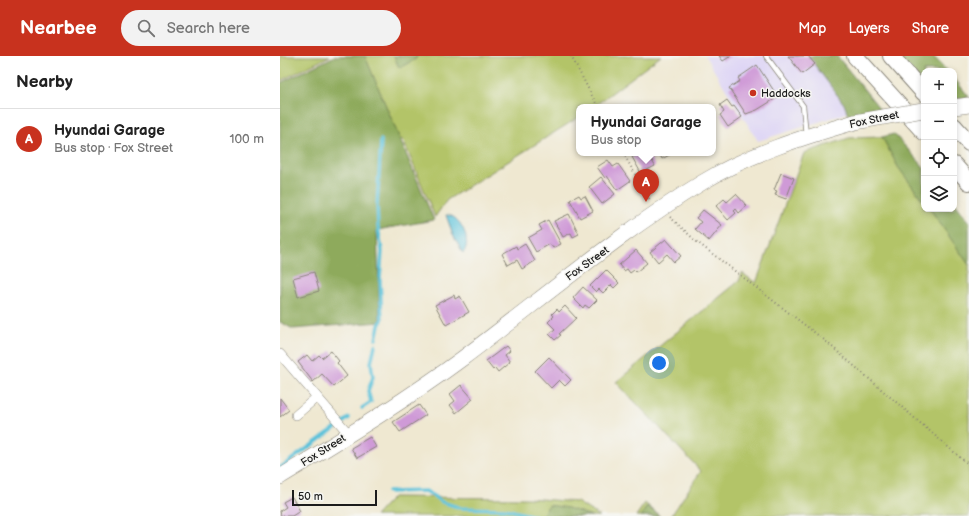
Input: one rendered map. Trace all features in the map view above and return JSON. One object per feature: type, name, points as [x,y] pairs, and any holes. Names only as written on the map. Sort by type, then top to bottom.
[{"type":"highway","points":[[855,56],[921,129]]},
{"type":"highway","points":[[892,56],[921,89]]},
{"type":"highway","points":[[957,129],[969,143]]},
{"type":"highway","points":[[957,169],[969,182]]},
{"type":"main road","points":[[957,107],[969,105]]},
{"type":"main road","name":"Fox Street","points":[[280,477],[346,431],[447,370],[550,290],[703,182],[726,170],[806,137],[855,122],[921,110]]},
{"type":"street","points":[[280,354],[346,431]]},
{"type":"street","points":[[296,415],[317,397]]},
{"type":"lane","points":[[766,56],[803,106],[806,137]]},
{"type":"path","points":[[571,56],[596,104]]},
{"type":"path","points":[[625,156],[660,211],[697,242],[823,339],[969,466]]},
{"type":"shaded area","name":"Haddocks","points":[[705,56],[814,56],[853,111],[758,141]]},
{"type":"green space","points":[[280,56],[330,56],[280,81]]},
{"type":"green space","points":[[335,56],[365,56],[434,220],[377,230],[380,322],[293,329],[280,322],[280,83]]},
{"type":"green space","points":[[340,56],[661,56],[597,104],[576,104],[576,119],[447,200],[435,217],[403,140],[379,138]]},
{"type":"green space","points":[[394,56],[417,56],[416,59],[399,68]]},
{"type":"green space","points":[[808,56],[837,56],[880,109],[849,117],[844,104]]},
{"type":"green space","points":[[891,56],[933,56],[944,68],[921,68],[921,92]]},
{"type":"green space","points":[[957,82],[969,97],[957,99]]},
{"type":"green space","points":[[894,134],[921,164],[921,198],[898,167],[882,137]]},
{"type":"green space","points":[[882,137],[921,194],[921,212],[934,212],[969,262],[969,516],[671,516],[701,471],[616,382],[739,281],[742,273],[756,283],[804,153],[849,138]]},
{"type":"green space","points":[[957,206],[969,221],[969,265],[932,212],[957,212]]},
{"type":"green space","points":[[393,497],[528,498],[577,502],[599,516],[375,516]]},
{"type":"green space","points":[[645,503],[660,516],[636,516]]},
{"type":"green space","points":[[549,505],[568,508],[592,516],[541,516]]},
{"type":"green space","points":[[647,506],[659,516],[641,516]]},
{"type":"water","points":[[446,215],[456,219],[464,230],[467,242],[463,253],[453,235]]},
{"type":"building","points":[[719,56],[731,56],[723,61]]},
{"type":"building","points":[[788,56],[808,56],[815,64],[802,74]]},
{"type":"building","name":"Haddocks","points":[[757,65],[778,97],[757,110],[746,114],[729,88],[740,81],[738,78]]},
{"type":"building","points":[[727,100],[732,107],[734,106],[742,117],[728,127],[720,115],[724,112],[720,105]]},
{"type":"building","points":[[650,156],[655,166],[641,173],[632,157]]},
{"type":"building","points":[[660,156],[668,156],[662,159]]},
{"type":"building","points":[[608,160],[613,167],[618,164],[630,181],[617,190],[607,176],[605,178],[597,167]]},
{"type":"building","points":[[781,173],[794,178],[786,199],[775,195],[777,191],[774,190]]},
{"type":"building","points":[[601,177],[615,194],[602,204],[589,187]]},
{"type":"building","points":[[736,194],[747,206],[739,213],[736,209],[734,211],[736,213],[728,220],[716,206],[724,199],[727,202]]},
{"type":"building","points":[[579,195],[581,198],[585,196],[593,211],[580,218],[570,200]]},
{"type":"building","points":[[703,210],[722,225],[709,241],[695,229],[701,222],[696,218]]},
{"type":"building","points":[[569,214],[579,234],[573,237],[571,233],[563,237],[554,221]]},
{"type":"building","points":[[548,220],[561,244],[553,248],[550,244],[536,252],[528,238],[542,230],[539,225]]},
{"type":"building","points":[[666,239],[681,256],[674,262],[667,254],[658,262],[650,252]]},
{"type":"building","points":[[525,244],[535,261],[522,269],[517,260],[508,265],[502,254],[516,246],[517,249]]},
{"type":"building","points":[[636,250],[647,263],[636,272],[634,270],[630,273],[627,269],[624,271],[619,265]]},
{"type":"building","points":[[606,270],[619,283],[614,288],[611,285],[603,293],[599,289],[596,292],[590,286]]},
{"type":"building","points":[[314,272],[319,291],[298,297],[293,278]]},
{"type":"building","points":[[583,287],[597,300],[589,308],[585,305],[583,308],[573,298]]},
{"type":"building","points":[[454,295],[455,299],[460,296],[469,312],[446,325],[435,305]]},
{"type":"building","points":[[565,306],[576,318],[559,334],[561,335],[555,340],[549,334],[555,329],[548,322],[554,316],[552,314],[557,309],[559,312]]},
{"type":"building","points":[[506,346],[510,351],[505,355],[510,362],[498,372],[495,368],[493,370],[486,361]]},
{"type":"building","points":[[331,351],[339,361],[337,363],[347,376],[334,387],[322,374],[313,382],[298,362],[307,355],[312,361],[319,355],[322,358]]},
{"type":"building","points":[[549,357],[571,380],[565,386],[559,380],[551,388],[535,371]]},
{"type":"building","points":[[461,385],[473,399],[456,413],[450,405],[455,401],[450,394]]},
{"type":"building","points":[[280,398],[289,410],[280,417]]},
{"type":"building","points":[[419,405],[426,415],[400,432],[393,422]]},
{"type":"building","points":[[370,437],[376,447],[357,458],[351,448]]},
{"type":"building","points":[[292,497],[300,511],[292,516],[281,516],[280,511],[286,507],[283,502]]},
{"type":"waterway","points":[[376,339],[379,325],[382,320],[380,280],[382,251],[378,227],[377,206],[381,140]]},
{"type":"waterway","points":[[362,408],[371,402],[368,391],[373,377],[371,363],[375,345]]},
{"type":"waterway","points":[[280,468],[349,418]]},
{"type":"waterway","points":[[388,492],[426,491],[442,502],[461,508],[505,509],[534,516]]},
{"type":"place","name":"Haddocks","points":[[753,93]]},
{"type":"place","name":"Hyundai Garage","points":[[646,202]]}]
